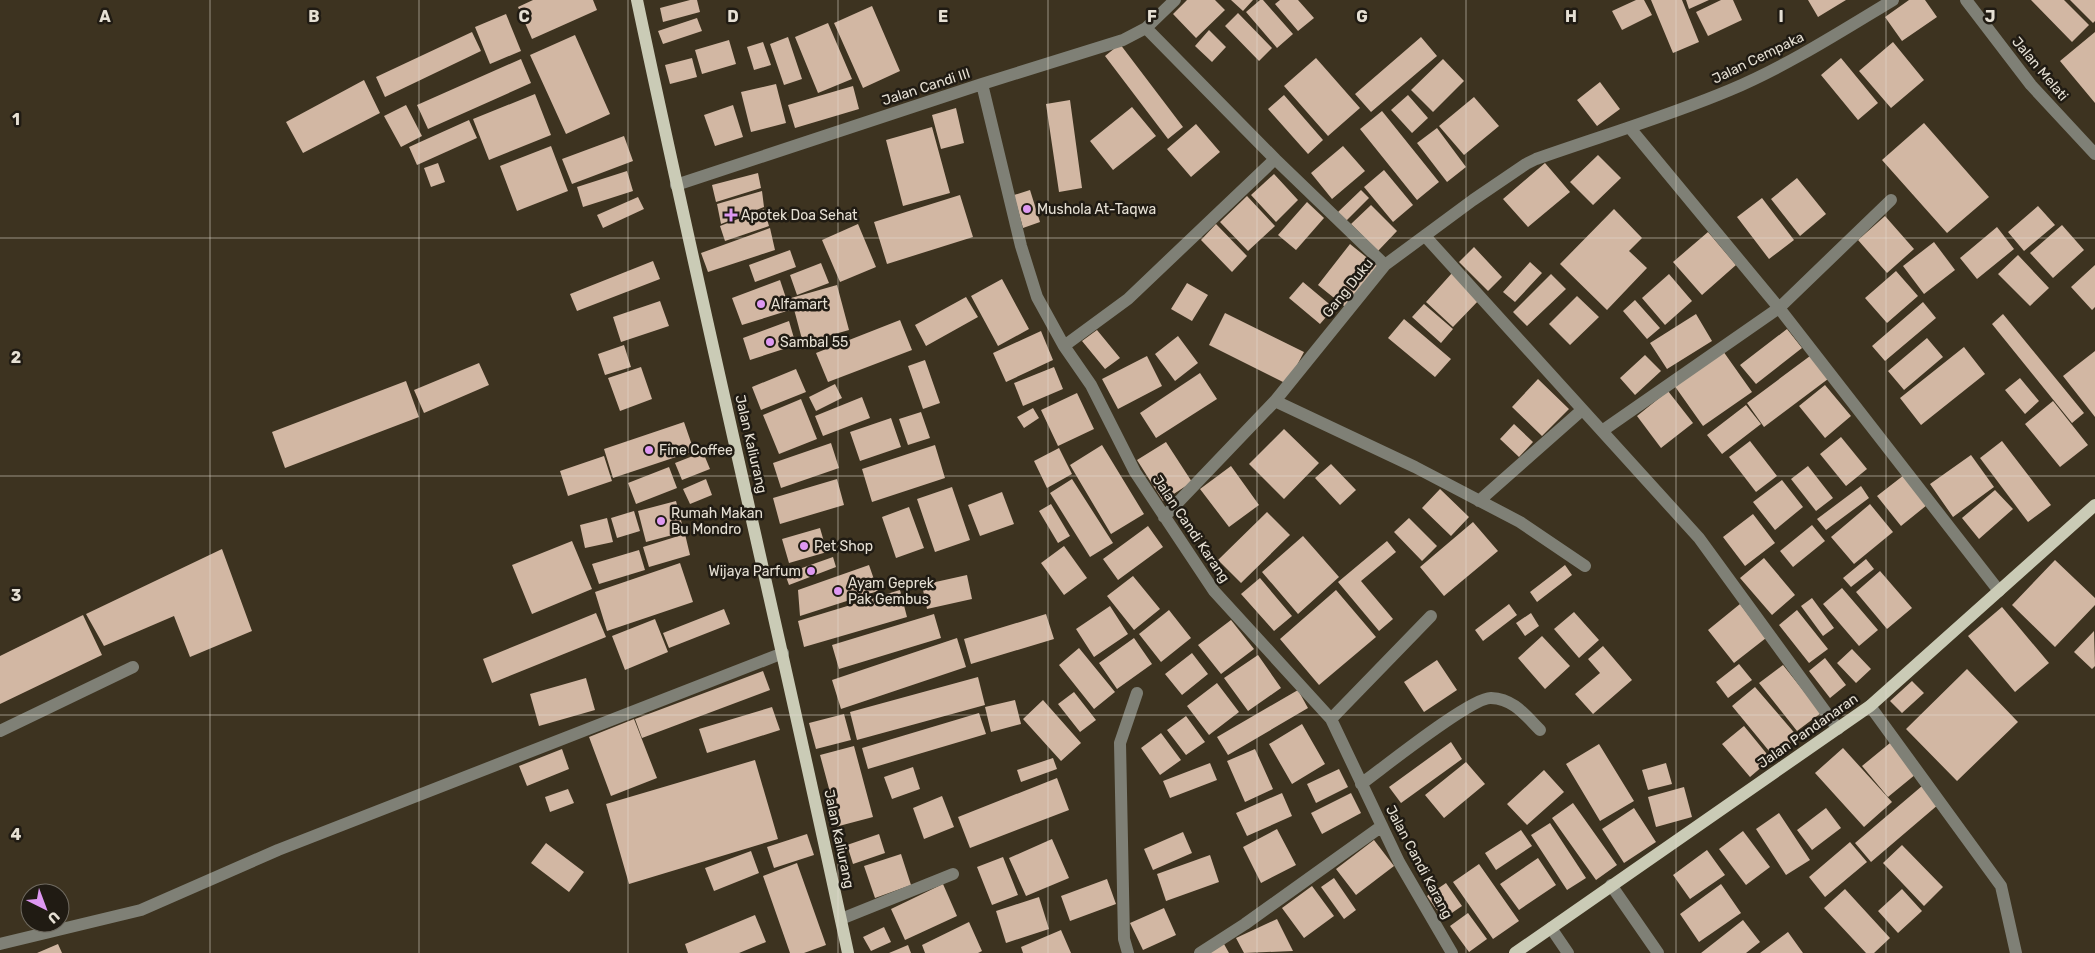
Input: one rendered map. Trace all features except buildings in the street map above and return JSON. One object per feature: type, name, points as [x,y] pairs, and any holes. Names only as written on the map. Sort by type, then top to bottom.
[{"type":"main road","name":"Jalan Kaliurang","points":[[637,0],[676,185],[783,653],[848,953]]},
{"type":"main road","name":"Jalan Pandanaran","points":[[1515,953],[1870,706],[2095,505]]},
{"type":"street","name":"Jalan Candi III","points":[[676,185],[1122,40],[1146,28],[1175,0]]},
{"type":"street","name":"Jalan Cempaka","points":[[1630,128],[1731,90],[1796,58],[1893,0]]},
{"type":"street","name":"Jalan Melati","points":[[1966,0],[2031,85],[2094,152]]},
{"type":"street","points":[[1146,28],[1275,159],[1385,265]]},
{"type":"street","name":"Jalan Candi Karang","points":[[982,84],[1021,246],[1037,297],[1064,346],[1091,385],[1135,472],[1214,591],[1331,719],[1399,862],[1452,953]]},
{"type":"street","points":[[1630,128],[1779,308],[1999,592]]},
{"type":"street","name":"Gang Duku","points":[[1164,517],[1275,401],[1385,265],[1473,200],[1526,164],[1630,128]]},
{"type":"street","points":[[1064,346],[1128,299],[1275,159]]},
{"type":"street","points":[[1602,431],[1779,308],[1891,200]]},
{"type":"street","points":[[1426,236],[1700,538],[1838,729]]},
{"type":"street","points":[[1275,401],[1415,467],[1520,522],[1585,566]]},
{"type":"street","points":[[1479,501],[1582,410]]},
{"type":"street","points":[[1331,719],[1432,616]]},
{"type":"street","points":[[0,944],[141,910],[278,850],[783,653]]},
{"type":"street","points":[[0,731],[133,667]]},
{"type":"street","points":[[1128,953],[1124,939],[1120,743],[1137,692]]},
{"type":"street","points":[[1361,784],[1467,706],[1490,697],[1516,704],[1540,730]]},
{"type":"street","points":[[1870,706],[2001,886],[2016,953]]},
{"type":"street","points":[[1200,953],[1246,924],[1382,826]]},
{"type":"street","points":[[841,919],[953,874]]},
{"type":"street","points":[[1611,885],[1658,953]]},
{"type":"street","points":[[1551,928],[1568,953]]},
{"type":"place","name":"Mushola At-Taqwa","points":[[1027,209]]},
{"type":"place","name":"Apotek Doa Sehat","points":[[731,215]]},
{"type":"place","name":"Alfamart","points":[[761,304]]},
{"type":"place","name":"Sambal 55","points":[[770,342]]},
{"type":"place","name":"Fine Coffee","points":[[649,450]]},
{"type":"place","name":"Rumah Makan Bu Mondro","points":[[661,521]]},
{"type":"place","name":"Pet Shop","points":[[804,546]]},
{"type":"place","name":"Wijaya Parfum","points":[[811,571]]},
{"type":"place","name":"Ayam Geprek Pak Gembus","points":[[838,591]]}]
